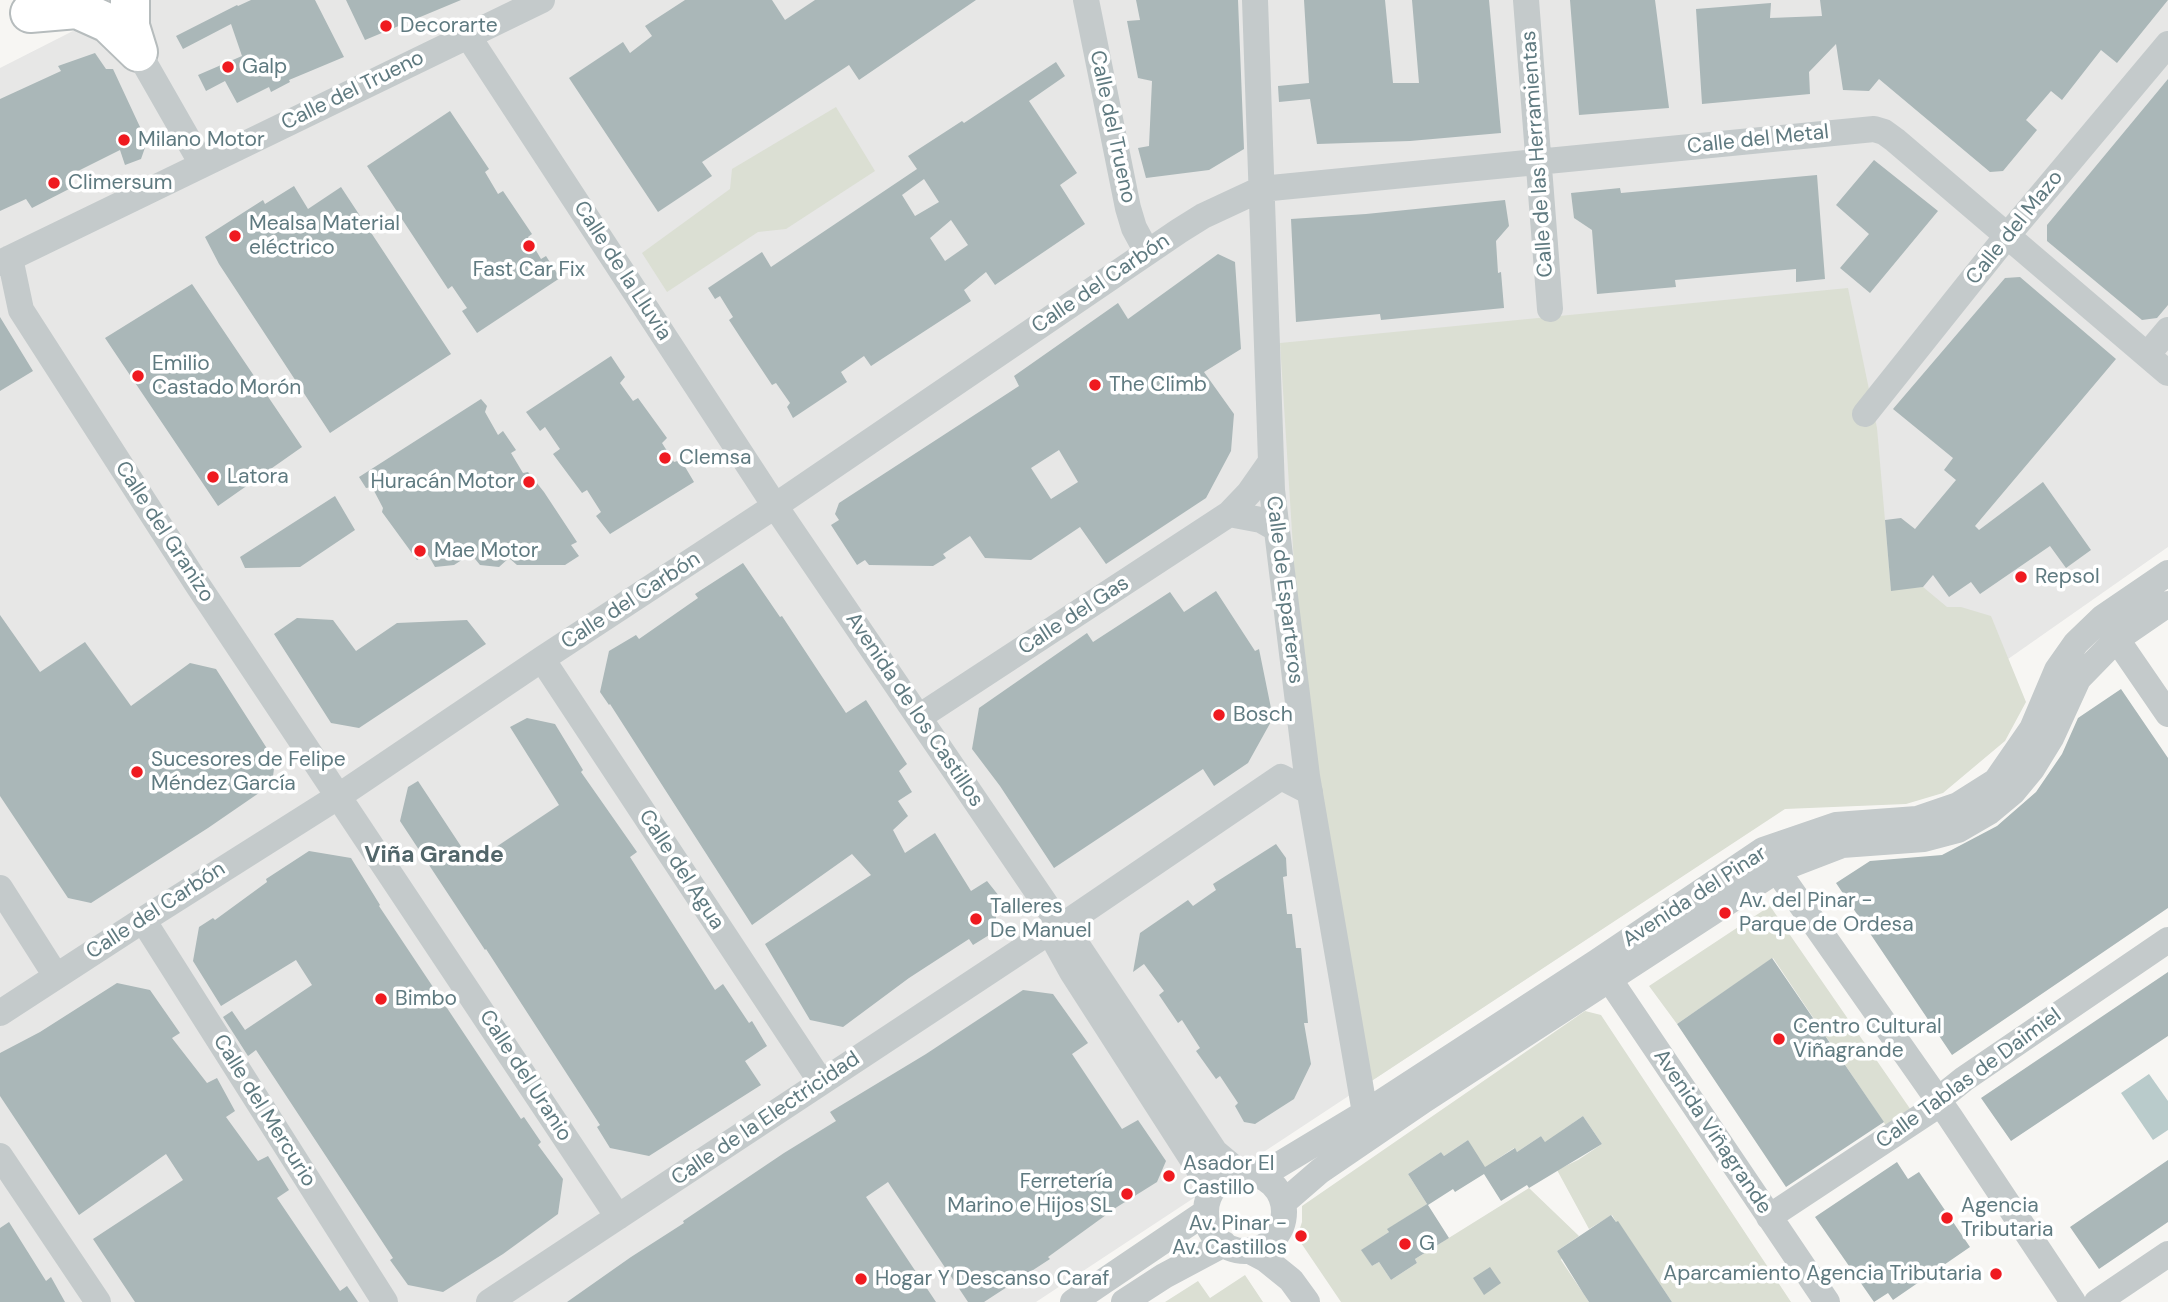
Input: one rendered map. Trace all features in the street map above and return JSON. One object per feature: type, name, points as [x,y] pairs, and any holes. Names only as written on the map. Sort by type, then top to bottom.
[{"type":"highway","points":[[130,0],[130,26],[138,52]]},
{"type":"highway","points":[[29,13],[77,9],[108,23],[138,52]]},
{"type":"street","name":"Calle del Trueno","points":[[5,260],[542,0]]},
{"type":"street","name":"Calle del Trueno","points":[[1086,0],[1128,208],[1134,228],[1147,252]]},
{"type":"street","name":"Calle de Esparteros","points":[[1255,0],[1270,463],[1276,528],[1309,784],[1365,1112]]},
{"type":"street","name":"Calle de las Herramientas","points":[[1526,0],[1550,309]]},
{"type":"street","name":"Calle de la Lluvia","points":[[468,36],[775,506]]},
{"type":"street","name":"Calle del Mazo","points":[[1865,414],[2007,236],[2168,44]]},
{"type":"street","points":[[138,52],[202,164]]},
{"type":"street","name":"Calle del Metal","points":[[1261,189],[1874,129],[1895,140],[2168,373]]},
{"type":"street","name":"Calle del Carbón","points":[[0,1013],[338,796],[775,506],[1147,252],[1203,216],[1261,189]]},
{"type":"street","name":"Calle del Granizo","points":[[5,260],[21,310],[197,584],[338,796]]},
{"type":"street","points":[[0,291],[21,310]]},
{"type":"street","points":[[2147,355],[2168,330]]},
{"type":"street","name":"Calle del Gas","points":[[919,717],[1229,514],[1249,493],[1270,463]]},
{"type":"street","name":"Avenida de los Castillos","points":[[775,506],[919,717],[1059,931],[1215,1153],[1248,1173]]},
{"type":"street","points":[[1229,514],[1261,520],[1276,528]]},
{"type":"street","name":"Avenida del Pinar","points":[[2109,628],[2168,573]]},
{"type":"street","name":"Avenida del Pinar","points":[[1283,1203],[1320,1171],[1603,970],[1770,860],[1836,824],[1917,819],[1958,804],[1996,781],[2032,729],[2057,670],[2076,643],[2168,604]]},
{"type":"street","points":[[2109,628],[2168,714]]},
{"type":"street","name":"Calle del Agua","points":[[542,659],[821,1082]]},
{"type":"street","name":"Calle de la Electricidad","points":[[489,1302],[821,1082],[1059,931],[1281,777],[1303,742]]},
{"type":"street","points":[[1281,777],[1309,784]]},
{"type":"street","name":"Calle del Uranio","points":[[338,796],[618,1217]]},
{"type":"street","points":[[1770,860],[1940,1104],[2073,1302]]},
{"type":"street","points":[[0,888],[56,976]]},
{"type":"street","name":"Calle del Mercurio","points":[[143,920],[385,1302]]},
{"type":"street","name":"Avenida de los Castillos","points":[[1059,931],[1072,972],[1209,1201]]},
{"type":"street","name":"Calle Tablas de Daimiel","points":[[1769,1217],[1940,1104],[1944,1095],[1964,1079],[2168,940]]},
{"type":"street","name":"Avenida del Pinar","points":[[1248,1173],[1272,1170],[1603,970]]},
{"type":"street","name":"Avenida Viñagrande","points":[[1603,970],[1827,1302]]},
{"type":"street","points":[[0,1156],[98,1302]]},
{"type":"street","points":[[1073,1302],[1209,1201],[1225,1178],[1248,1173],[1268,1180],[1278,1190],[1284,1217],[1280,1229],[1271,1241],[1261,1248],[1236,1247],[1164,1276],[1124,1302]]},
{"type":"street","points":[[1209,1201],[1209,1225],[1215,1236],[1265,1259],[1291,1280],[1307,1302]]},
{"type":"street","points":[[1280,1229],[1291,1280]]},
{"type":"street","points":[[2097,1302],[2168,1254]]},
{"type":"shaded area","points":[[134,0],[2168,0],[2168,547],[1951,699],[1036,1302],[0,1302],[0,68]]},
{"type":"shaded area","points":[[836,107],[875,171],[786,229],[758,232],[667,292],[642,253],[730,189],[732,169]]},
{"type":"shaded area","points":[[1848,288],[1877,428],[1891,590],[1923,587],[1947,607],[1961,607],[1991,616],[2026,702],[2005,741],[1943,793],[1906,804],[1785,809],[1370,1082],[1300,658],[1280,343]]},
{"type":"shaded area","points":[[1770,906],[1913,1113],[1889,1130],[1773,958],[1677,1024],[1649,986]]},
{"type":"shaded area","points":[[1585,1011],[1601,1015],[1791,1302],[1672,1302],[1612,1215],[1589,1229],[1557,1170],[1602,1144],[1583,1116],[1560,1132],[1552,1153],[1541,1136],[1517,1152],[1514,1148],[1481,1170],[1468,1140],[1444,1156],[1441,1152],[1408,1174],[1427,1204],[1388,1229],[1389,1232],[1362,1250],[1372,1266],[1379,1262],[1391,1280],[1417,1263],[1415,1259],[1529,1188],[1579,1236],[1557,1251],[1589,1302],[1341,1302],[1297,1237],[1302,1222],[1302,1206]]},
{"type":"shaded area","points":[[2149,1074],[2168,1101],[2168,1130],[2153,1140],[2121,1093]]},
{"type":"shaded area","points":[[1245,1275],[1263,1302],[1165,1302],[1198,1281],[1210,1298]]},
{"type":"building","points":[[251,0],[315,0],[344,57],[289,80],[290,82],[271,92],[269,87],[237,103],[225,81],[206,91],[198,75],[242,56],[231,24],[183,49],[176,36]]},
{"type":"building","points":[[346,0],[461,0],[365,40]]},
{"type":"building","points":[[685,0],[772,0],[785,20],[815,0],[976,0],[859,80],[849,65],[702,162],[712,176],[658,212],[569,78],[623,42],[630,53],[652,36],[645,26]]},
{"type":"building","points":[[1136,0],[1238,0],[1244,149],[1209,170],[1146,178],[1138,148],[1149,146],[1152,81],[1138,78],[1127,21],[1140,20]]},
{"type":"building","points":[[1304,0],[1385,0],[1393,83],[1419,83],[1412,0],[1489,0],[1501,133],[1410,141],[1317,144],[1310,99],[1279,102],[1278,86],[1309,83]]},
{"type":"building","points":[[1570,0],[1655,0],[1669,108],[1579,115]]},
{"type":"building","points":[[1820,0],[2168,0],[2117,63],[2101,50],[2062,100],[2051,91],[2026,120],[2037,130],[2003,171],[1990,172],[1879,79],[1869,91],[1843,90],[1836,44],[1809,72],[1810,94],[1702,104],[1696,9],[1771,3],[1770,18],[1822,16]]},
{"type":"building","points":[[95,53],[106,69],[113,69],[147,142],[141,159],[125,165],[120,150],[66,177],[71,188],[32,208],[26,199],[0,211],[0,99],[61,71],[58,66]]},
{"type":"building","points":[[1056,62],[1065,76],[1029,101],[1077,173],[1060,185],[1085,224],[995,285],[986,272],[964,290],[971,301],[871,366],[864,356],[841,372],[847,382],[793,418],[787,407],[790,403],[776,383],[772,385],[744,343],[729,320],[733,317],[720,296],[715,299],[708,288],[762,252],[771,267],[917,169],[908,156],[962,121],[964,123]],"holes":[[[924,179],[939,202],[915,216],[902,195]],[[951,220],[968,245],[945,261],[930,238]]]},
{"type":"building","points":[[2168,79],[2168,305],[2157,318],[2142,320],[2047,241],[2047,225]]},
{"type":"building","points":[[450,111],[489,169],[485,172],[498,194],[503,191],[532,234],[528,237],[541,259],[546,256],[560,278],[477,333],[462,311],[467,308],[452,286],[448,289],[367,166]]},
{"type":"building","points":[[1874,160],[1938,211],[1870,293],[1840,268],[1869,234],[1836,205]]},
{"type":"building","points":[[1817,175],[1825,279],[1796,282],[1796,269],[1675,280],[1676,287],[1597,294],[1592,230],[1574,218],[1571,193],[1620,188],[1621,193]]},
{"type":"building","points":[[294,186],[308,209],[341,187],[451,354],[330,433],[219,264],[205,237],[263,200],[265,204]]},
{"type":"building","points":[[1505,200],[1509,226],[1496,241],[1504,308],[1381,320],[1380,314],[1296,322],[1291,219]]},
{"type":"building","points":[[1218,254],[1235,262],[1241,349],[1204,372],[1234,414],[1231,451],[1206,498],[1106,564],[1080,527],[1031,560],[985,558],[970,536],[943,554],[946,558],[933,566],[869,565],[865,560],[857,565],[831,525],[839,520],[835,514],[839,503],[1019,386],[1014,376],[1118,303],[1128,319]],"holes":[[[1059,450],[1078,482],[1051,499],[1031,468]]]},
{"type":"building","points":[[2020,277],[2116,359],[1975,526],[1979,530],[2043,482],[2091,550],[2066,568],[2050,546],[1980,594],[1971,582],[1949,597],[1933,575],[1923,587],[1891,591],[1885,520],[1901,518],[1915,529],[1956,480],[1944,470],[1953,458],[1893,409],[2005,278]]},
{"type":"building","points":[[192,284],[302,447],[218,506],[105,338]]},
{"type":"building","points":[[0,317],[33,371],[0,391]]},
{"type":"building","points":[[611,356],[625,377],[620,383],[633,401],[638,398],[667,438],[662,443],[674,462],[681,460],[694,482],[610,534],[596,516],[601,512],[587,490],[582,493],[553,454],[560,449],[545,427],[540,431],[526,412]]},
{"type":"building","points":[[481,399],[487,406],[485,412],[498,435],[503,431],[516,450],[511,453],[523,473],[528,472],[544,492],[577,542],[571,545],[579,556],[565,565],[517,565],[509,558],[499,567],[480,565],[471,554],[454,565],[435,567],[427,553],[417,560],[382,512],[383,508],[372,487],[366,488],[359,477]]},
{"type":"building","points":[[335,496],[355,530],[300,567],[245,568],[240,557]]},
{"type":"building","points":[[743,563],[780,617],[782,616],[846,713],[866,700],[907,764],[899,771],[912,792],[898,801],[908,816],[893,830],[905,853],[935,833],[971,891],[987,881],[999,896],[994,932],[973,945],[969,939],[909,978],[843,1027],[810,1020],[765,944],[871,875],[852,854],[752,925],[600,692],[609,651],[636,635],[639,639],[698,598],[695,594]]},
{"type":"building","points":[[1216,591],[1255,651],[1259,649],[1273,718],[1248,763],[1214,786],[1203,769],[1054,868],[972,749],[979,708],[1087,633],[1093,642],[1170,592],[1184,612]]},
{"type":"building","name":"Sucesores de Felipe Méndez García","points":[[0,615],[40,672],[85,642],[131,706],[190,663],[216,669],[275,761],[272,784],[91,903],[68,898],[0,796]]},
{"type":"building","points":[[297,618],[333,620],[356,651],[397,623],[467,620],[486,644],[359,728],[331,723],[274,634]]},
{"type":"building","points":[[2121,689],[2168,758],[2168,908],[1952,1055],[1836,883],[1870,861],[1942,855],[1997,826],[2036,792],[2062,754],[2078,718]]},
{"type":"building","points":[[527,718],[555,724],[583,770],[581,772],[637,852],[630,857],[715,990],[723,984],[749,1023],[752,1021],[767,1046],[745,1061],[761,1085],[649,1156],[610,1148],[597,1127],[600,1125],[400,821],[408,787],[418,781],[472,863],[559,805],[510,727]]},
{"type":"building","points":[[1276,844],[1286,858],[1287,876],[1283,877],[1287,914],[1292,914],[1296,948],[1301,948],[1308,1023],[1304,1023],[1311,1064],[1294,1099],[1255,1124],[1244,1122],[1235,1106],[1238,1103],[1220,1076],[1216,1079],[1196,1051],[1200,1048],[1182,1020],[1178,1023],[1159,995],[1164,991],[1144,964],[1133,972],[1140,933],[1188,900],[1193,906],[1216,890],[1213,884]]},
{"type":"building","points":[[309,851],[351,858],[379,906],[521,1119],[524,1117],[541,1142],[538,1145],[563,1179],[558,1214],[503,1254],[443,1292],[408,1285],[256,1050],[248,1056],[223,1017],[232,1011],[245,1030],[312,985],[296,960],[221,1006],[193,961],[199,927],[213,918],[215,920],[267,882],[266,879]]},
{"type":"building","points":[[1772,958],[1884,1122],[1786,1187],[1677,1024]]},
{"type":"building","points":[[2168,972],[2168,1036],[2011,1141],[1981,1098]]},
{"type":"building","points":[[117,983],[150,990],[180,1033],[172,1038],[207,1083],[217,1078],[235,1111],[226,1117],[258,1161],[268,1156],[289,1190],[277,1198],[340,1291],[347,1286],[358,1302],[135,1302],[93,1239],[183,1180],[166,1154],[79,1215],[0,1096],[0,1053],[40,1032]]},
{"type":"building","points":[[1023,990],[1053,994],[1088,1043],[1072,1054],[1122,1129],[1138,1120],[1166,1161],[1157,1182],[1117,1207],[1048,1257],[1050,1259],[984,1302],[968,1302],[888,1182],[866,1197],[936,1302],[567,1302],[784,1153],[836,1121],[830,1112],[926,1054]]},
{"type":"building","points":[[1583,1116],[1602,1144],[1529,1188],[1527,1185],[1501,1201],[1484,1174],[1428,1205],[1449,1238],[1415,1259],[1417,1263],[1391,1280],[1379,1262],[1372,1266],[1361,1250],[1389,1232],[1387,1229],[1427,1204],[1408,1174],[1441,1152],[1444,1156],[1468,1140],[1485,1167],[1515,1148],[1517,1152],[1541,1136],[1545,1142]]},
{"type":"building","points":[[2168,1160],[2168,1222],[2099,1269],[2070,1227]]},
{"type":"building","points":[[1897,1162],[1908,1179],[1919,1172],[1970,1247],[1893,1300],[1888,1293],[1874,1302],[1815,1217]]},
{"type":"building","points":[[1611,1215],[1618,1221],[1672,1302],[1589,1302],[1557,1251]]},
{"type":"building","points":[[9,1222],[46,1281],[51,1277],[65,1302],[0,1302],[0,1228]]},
{"type":"building","points":[[1490,1267],[1501,1283],[1484,1295],[1473,1278]]},
{"type":"place","name":"Decorarte","points":[[386,26]]},
{"type":"place","name":"Galp","points":[[228,67]]},
{"type":"place","name":"Milano Motor","points":[[124,140]]},
{"type":"place","name":"Climersum","points":[[54,183]]},
{"type":"place","name":"Mealsa Material eléctrico","points":[[235,236]]},
{"type":"place","name":"Fast Car Fix","points":[[529,246]]},
{"type":"place","name":"Emilio Castado Morón","points":[[138,376]]},
{"type":"place","name":"The Climb","points":[[1095,385]]},
{"type":"place","name":"Clemsa","points":[[665,458]]},
{"type":"place","name":"Latora","points":[[213,477]]},
{"type":"place","name":"Huracán Motor","points":[[529,482]]},
{"type":"place","name":"Mae Motor","points":[[420,551]]},
{"type":"place","name":"Repsol","points":[[2021,577]]},
{"type":"place","name":"Bosch","points":[[1219,715]]},
{"type":"place","name":"Sucesores de Felipe Méndez García","points":[[137,772]]},
{"type":"place","name":"Av. del Pinar - Parque de Ordesa","points":[[1725,913]]},
{"type":"place","name":"Talleres De Manuel","points":[[976,919]]},
{"type":"place","name":"Bimbo","points":[[381,999]]},
{"type":"place","name":"Centro Cultural Viñagrande","points":[[1779,1039]]},
{"type":"place","name":"Asador El Castillo","points":[[1169,1176]]},
{"type":"place","name":"Ferretería Marino e Hijos SL","points":[[1127,1194]]},
{"type":"place","name":"Agencia Tributaria","points":[[1947,1218]]},
{"type":"place","name":"Av. Pinar - Av. Castillos","points":[[1301,1236]]},
{"type":"place","name":"G","points":[[1405,1244]]},
{"type":"place","name":"Aparcamiento Agencia Tributaria","points":[[1996,1274]]},
{"type":"place","name":"Hogar Y Descanso Caraf","points":[[861,1279]]},
{"type":"district","name":"Viña Grande","points":[[434,856]]}]
